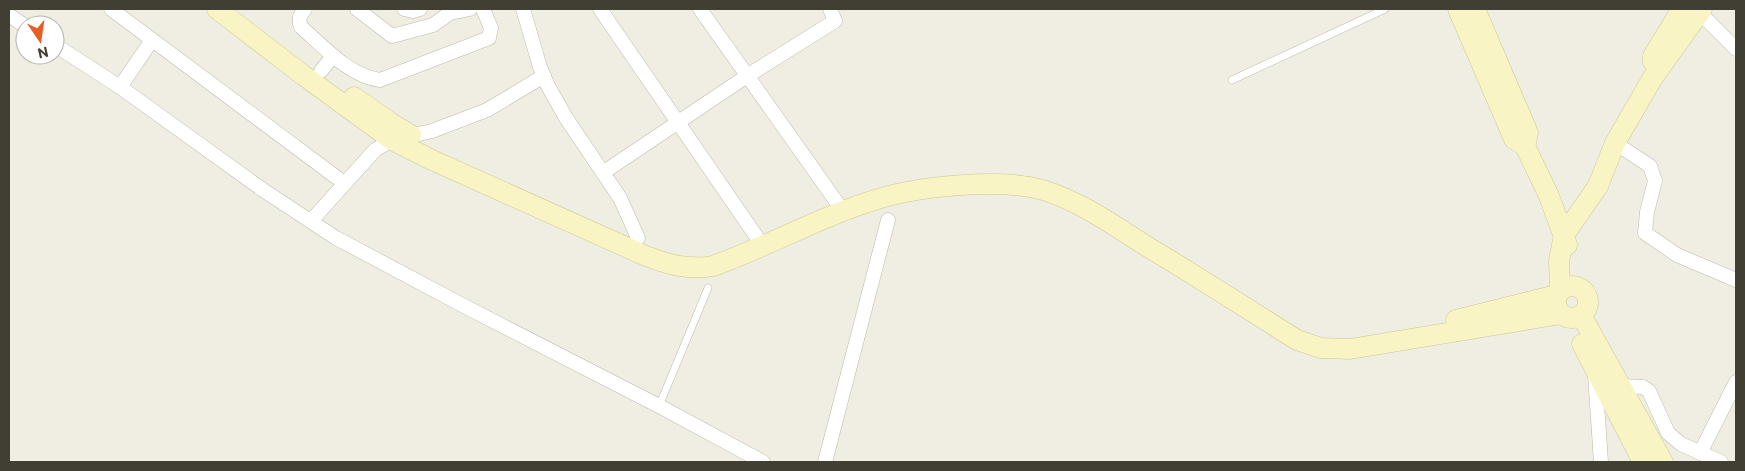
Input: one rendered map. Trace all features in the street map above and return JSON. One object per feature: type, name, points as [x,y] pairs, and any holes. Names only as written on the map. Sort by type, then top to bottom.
[{"type":"street","points":[[111,9],[344,183]]},
{"type":"street","points":[[217,9],[392,140],[432,160],[646,256],[668,264],[693,268],[713,266],[727,262],[844,211],[878,199],[946,183]]},
{"type":"street","points":[[236,9],[391,123],[412,136],[638,238],[669,251],[689,256],[710,252],[838,204],[890,187],[946,183],[1018,186],[1043,190],[1061,197],[1124,232],[1297,340],[1321,348],[1350,350],[1567,303]]},
{"type":"street","points":[[305,9],[300,16],[299,22],[301,27],[333,56],[367,79],[380,80],[489,38],[491,28],[483,9]]},
{"type":"street","points":[[357,9],[392,36],[433,25],[450,12],[470,9]]},
{"type":"street","points":[[404,9],[413,11],[420,9]]},
{"type":"street","points":[[523,9],[544,76],[566,118],[620,198],[638,238]]},
{"type":"street","points":[[600,9],[756,236]]},
{"type":"street","points":[[700,9],[838,204]]},
{"type":"street","points":[[604,172],[748,76],[835,22],[830,9]]},
{"type":"street","points":[[1458,9],[1514,139],[1526,146]]},
{"type":"street","points":[[1475,9],[1528,133],[1526,146],[1549,196],[1564,235]]},
{"type":"street","points":[[1643,462],[1622,399],[1595,369],[1567,303],[1560,261],[1564,235],[1598,186],[1615,143],[1652,79],[1653,56],[1694,10],[1736,49]]},
{"type":"street","points":[[120,86],[152,40]]},
{"type":"street","points":[[65,51],[120,86],[263,190],[363,253],[659,406],[762,462]]},
{"type":"street","points":[[321,72],[333,56]]},
{"type":"street","points":[[311,221],[375,150],[392,140],[432,131],[487,110],[544,76]]},
{"type":"street","points":[[1615,143],[1650,166],[1655,180],[1647,212],[1645,233],[1677,255],[1736,280]]},
{"type":"street","points":[[825,462],[888,220]]},
{"type":"street","points":[[1567,303],[1622,399],[1663,462]]},
{"type":"street","points":[[1595,369],[1601,462]]},
{"type":"street","points":[[1700,453],[1736,382]]},
{"type":"street","points":[[1622,399],[1643,386],[1649,391],[1668,433],[1681,444],[1721,462]]},
{"type":"lane","points":[[1232,80],[1385,9]]},
{"type":"lane","points":[[659,406],[708,288]]}]
